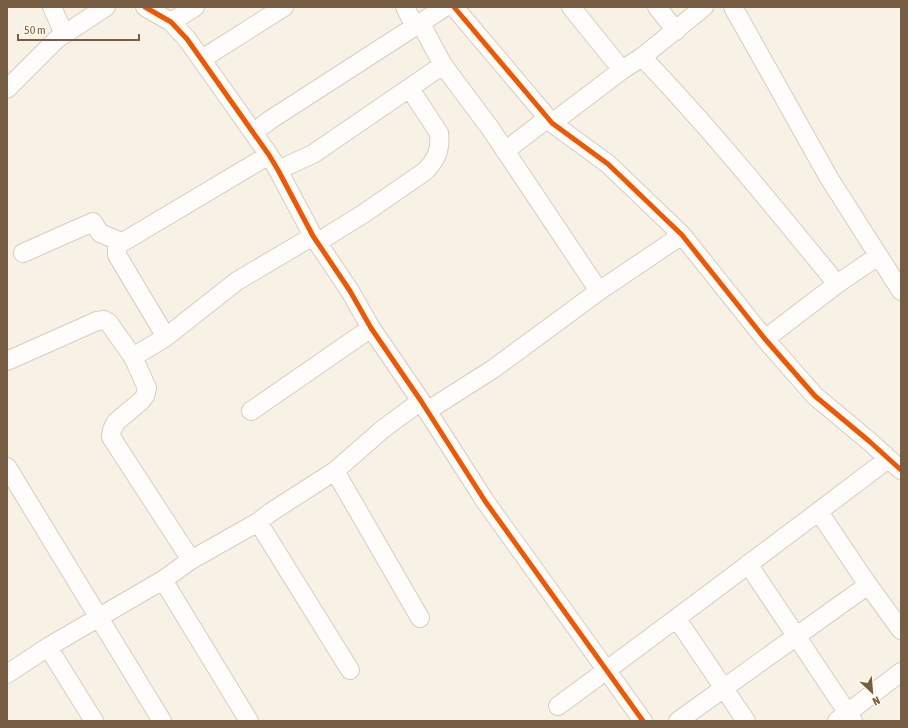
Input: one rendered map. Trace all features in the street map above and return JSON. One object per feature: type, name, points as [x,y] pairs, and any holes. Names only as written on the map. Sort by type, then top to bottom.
[{"type":"street","points":[[52,7],[64,34]]},
{"type":"street","points":[[7,89],[56,39],[106,7]]},
{"type":"street","points":[[145,7],[171,22],[187,39],[269,155],[316,239],[350,291],[371,328],[424,406],[485,501],[642,721]]},
{"type":"street","points":[[171,22],[195,7]]},
{"type":"street","points":[[202,59],[284,7]]},
{"type":"street","points":[[405,7],[443,65],[505,150],[598,291]]},
{"type":"street","points":[[253,133],[270,120],[445,7]]},
{"type":"street","points":[[454,7],[550,120],[608,164],[682,235],[765,339],[815,396],[894,465],[819,512],[558,706]]},
{"type":"street","points":[[571,7],[622,70]]},
{"type":"street","points":[[657,7],[676,31]]},
{"type":"street","points":[[505,150],[642,57],[704,7]]},
{"type":"street","points":[[734,7],[829,178],[901,292]]},
{"type":"street","points":[[642,57],[685,102],[737,161],[837,284]]},
{"type":"street","points":[[278,170],[313,154],[443,65]]},
{"type":"street","points":[[133,357],[166,336],[237,281],[363,214],[424,172],[436,157],[440,141],[439,133],[410,88]]},
{"type":"street","points":[[166,336],[117,255],[117,248],[121,242],[269,155]]},
{"type":"street","points":[[23,253],[93,222],[100,233],[121,242]]},
{"type":"street","points":[[7,674],[48,647],[163,580],[191,560],[258,522],[335,471],[383,429],[493,369],[598,291],[682,235]]},
{"type":"street","points":[[765,339],[837,284],[878,256]]},
{"type":"street","points":[[7,360],[97,321],[104,320],[109,323],[133,357],[146,388],[146,392],[141,401],[116,422],[112,430],[111,437],[191,560]]},
{"type":"street","points":[[251,411],[371,328]]},
{"type":"street","points":[[7,467],[159,720]]},
{"type":"street","points":[[335,471],[420,618]]},
{"type":"street","points":[[819,512],[868,585],[901,630]]},
{"type":"street","points":[[258,522],[350,670]]},
{"type":"street","points":[[748,564],[796,636],[846,718],[901,672]]},
{"type":"street","points":[[163,580],[249,721]]},
{"type":"street","points":[[678,721],[868,585]]},
{"type":"street","points":[[677,619],[746,721]]},
{"type":"street","points":[[48,647],[94,721]]},
{"type":"cycle path","points":[[145,7],[171,22],[187,39],[269,155],[313,236],[350,291],[371,328],[421,401],[485,501],[643,721]]},
{"type":"cycle path","points":[[454,7],[552,123],[608,164],[682,235],[765,339],[815,396],[901,470]]}]
